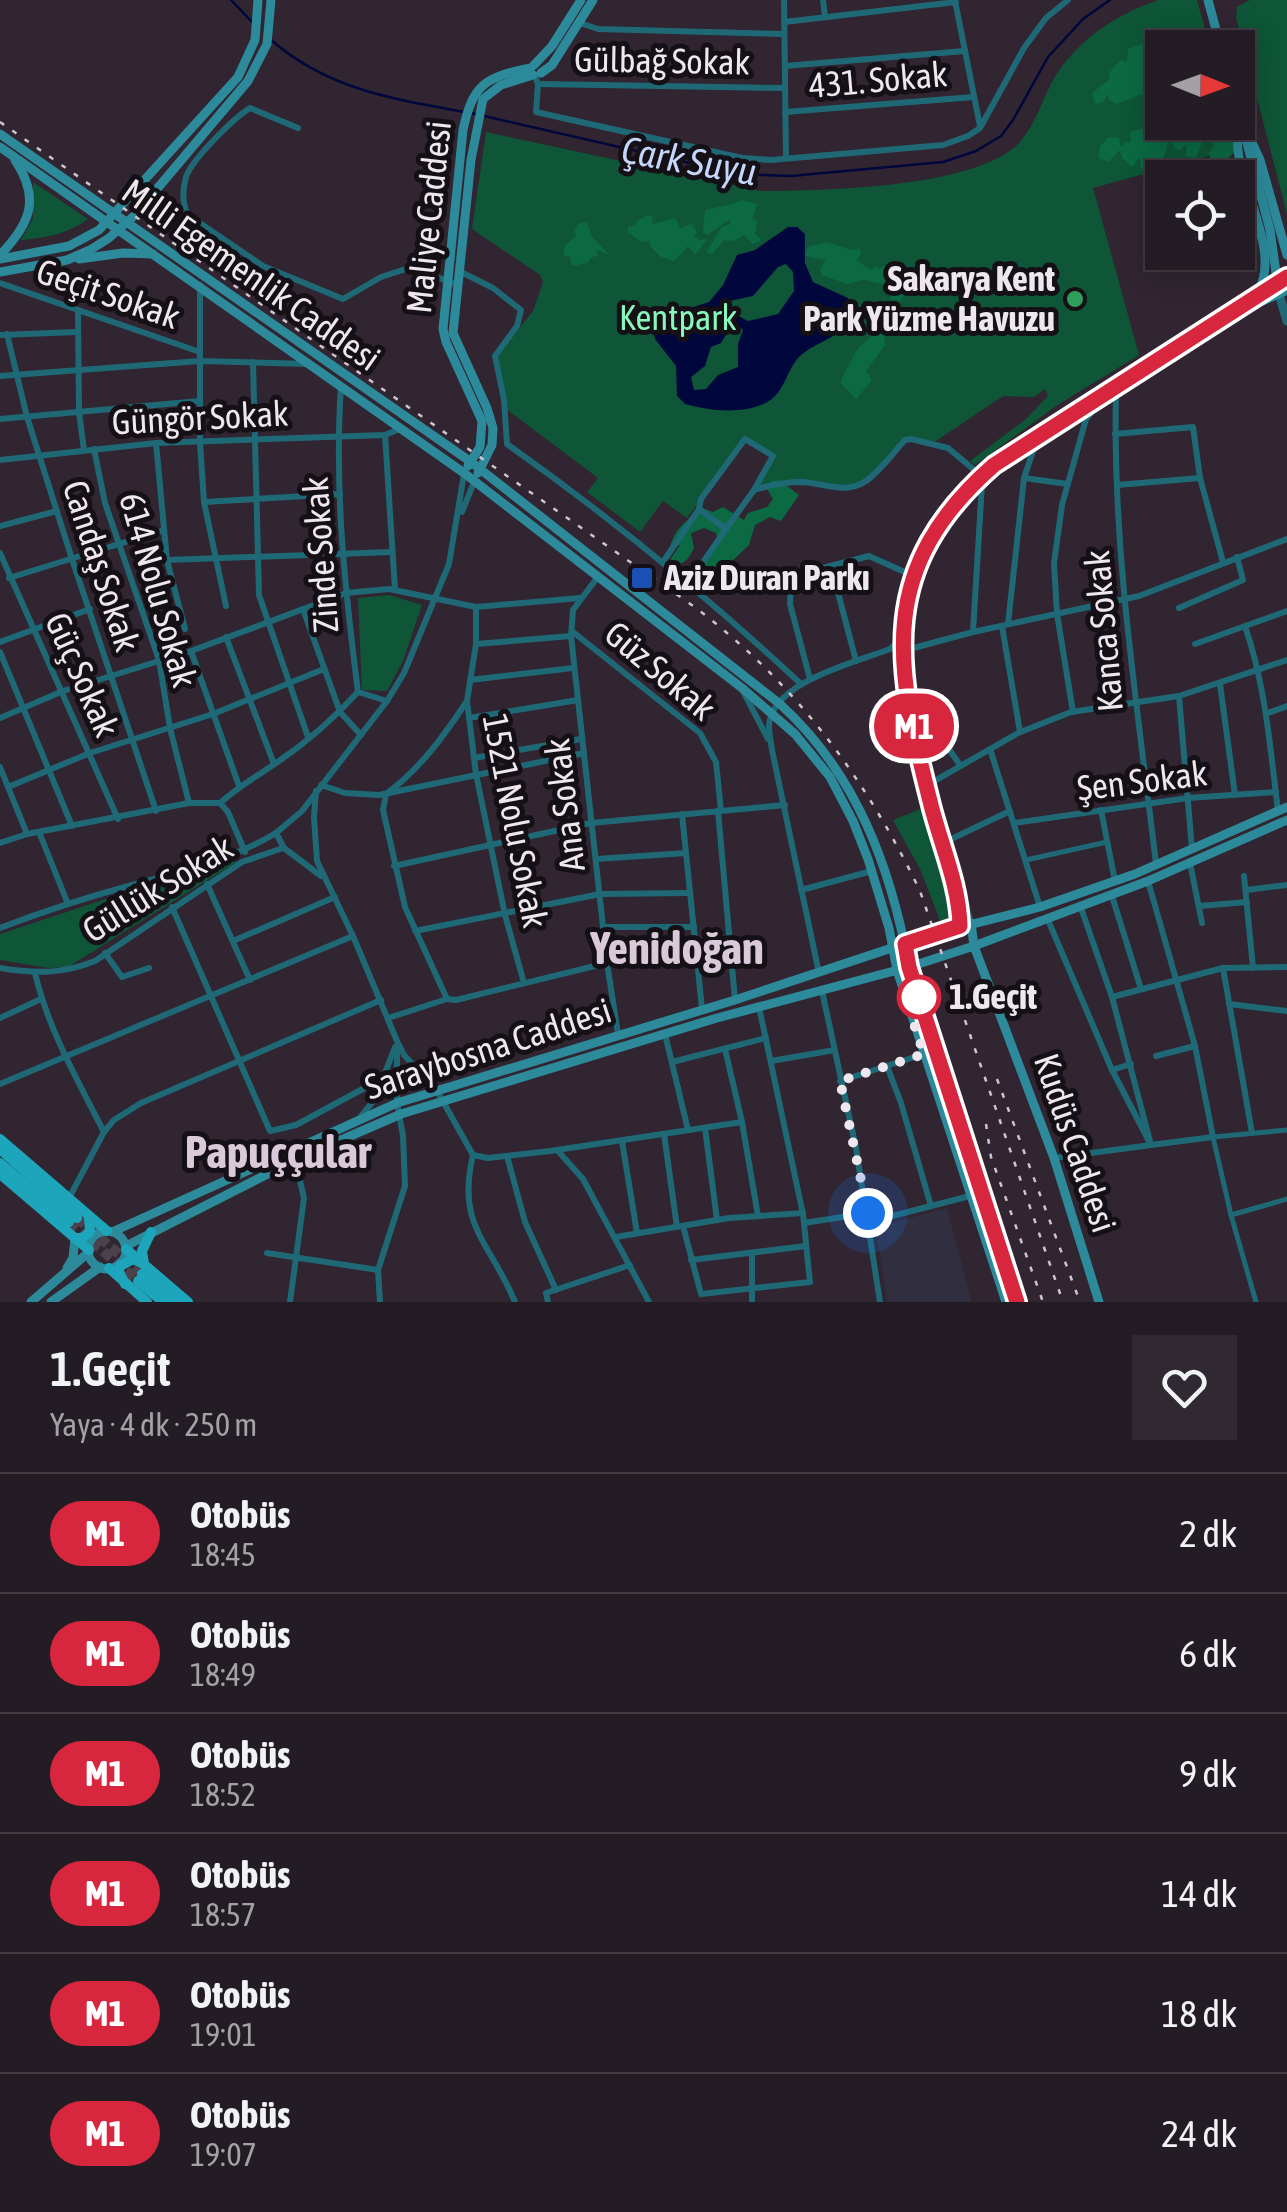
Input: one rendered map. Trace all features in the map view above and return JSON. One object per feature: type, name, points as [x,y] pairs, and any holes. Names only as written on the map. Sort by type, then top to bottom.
[{"type":"main road","points":[[66,260],[90,250],[123,225],[240,93],[262,56],[271,16],[270,0]]},
{"type":"main road","name":"Maliye Caddesi","points":[[535,74],[581,0]]},
{"type":"main road","name":"Maliye Caddesi","points":[[474,480],[492,445],[493,428],[488,408],[453,333],[452,284],[458,271],[483,99],[501,85],[552,64],[593,0]]},
{"type":"main road","points":[[1208,0],[1216,30]]},
{"type":"main road","points":[[0,257],[69,246],[98,230],[230,87],[252,49],[259,1]]},
{"type":"main road","name":"Maliye Caddesi","points":[[471,462],[480,447],[483,428],[444,336],[452,284],[463,130],[470,100],[488,80],[535,74]]},
{"type":"main road","name":"Milli Egemenlik Caddesi","points":[[0,134],[111,217]]},
{"type":"main road","points":[[1237,140],[1265,261],[1261,296],[1283,289],[1245,140]]},
{"type":"main road","points":[[1250,140],[1260,160],[1287,255]]},
{"type":"main road","name":"Milli Egemenlik Caddesi","points":[[0,146],[123,225],[480,469]]},
{"type":"main road","points":[[0,257],[24,227],[30,210],[25,175],[11,154]]},
{"type":"main road","name":"Milli Egemenlik Caddesi","points":[[123,225],[156,254],[474,480]]},
{"type":"main road","points":[[0,272],[123,253],[156,254]]},
{"type":"main road","points":[[464,472],[471,462]]},
{"type":"main road","points":[[480,469],[780,704],[824,749],[862,813],[893,887],[909,967]]},
{"type":"main road","points":[[474,480],[742,688],[805,745],[830,777],[853,821],[872,872],[897,970],[1006,1302]]},
{"type":"main road","points":[[971,923],[1040,906],[1115,880],[1282,809]]},
{"type":"main road","points":[[974,946],[1112,896],[1287,820]]},
{"type":"main road","points":[[998,918],[992,928],[1005,934]]},
{"type":"main road","name":"Saraybosna Caddesi","points":[[110,1231],[436,1089],[735,1000],[971,923]]},
{"type":"main road","name":"Kudüs Caddesi","points":[[971,923],[974,946],[1054,1158],[1099,1302]]},
{"type":"main road","name":"Saraybosna Caddesi","points":[[126,1248],[295,1160],[401,1114],[974,946]]},
{"type":"main road","points":[[0,1139],[68,1199],[78,1219]]},
{"type":"main road","points":[[0,1149],[90,1232],[74,1238]]},
{"type":"main road","points":[[0,1163],[78,1219],[121,1237],[141,1273],[176,1302]]},
{"type":"main road","points":[[0,1174],[147,1302]]},
{"type":"main road","points":[[31,1302],[89,1251],[96,1235],[110,1231]]},
{"type":"main road","points":[[141,1273],[142,1251],[151,1232]]},
{"type":"main road","points":[[59,1279],[73,1258],[74,1238]]},
{"type":"main road","points":[[51,1302],[104,1268],[122,1262],[126,1248]]},
{"type":"main road","points":[[125,1284],[120,1266],[132,1259],[162,1302]]},
{"type":"main road","points":[[141,1273],[188,1302]]},
{"type":"street","points":[[784,0],[786,158]]},
{"type":"street","points":[[824,0],[825,17]]},
{"type":"street","points":[[535,74],[536,112],[742,158],[943,145],[980,128],[1024,48],[1046,18],[1068,0]]},
{"type":"street","points":[[784,22],[955,1],[980,128]]},
{"type":"street","points":[[580,23],[598,29],[784,34]]},
{"type":"street","points":[[785,66],[965,51]]},
{"type":"street","name":"Gülbağ Sokak","points":[[535,74],[785,88]]},
{"type":"street","name":"431. Sokak","points":[[786,112],[974,97]]},
{"type":"street","points":[[298,128],[250,108],[237,116],[187,174],[182,202],[188,216],[263,266],[342,298],[381,276],[412,267],[452,284]]},
{"type":"street","points":[[458,271],[493,288],[521,310],[517,326],[495,356],[506,409],[507,444],[663,563],[800,684]]},
{"type":"street","name":"Geçit Sokak","points":[[0,283],[200,356],[311,364]]},
{"type":"street","points":[[200,284],[204,502],[226,606]]},
{"type":"street","points":[[1283,289],[1286,320]]},
{"type":"street","points":[[1261,296],[1286,320]]},
{"type":"street","points":[[971,923],[931,783],[906,650],[916,580],[930,547],[981,476],[1099,404],[1261,296]]},
{"type":"street","points":[[819,973],[772,750],[772,714],[800,684],[890,649],[896,643],[909,574],[931,527],[981,476],[1120,377],[1261,296]]},
{"type":"street","name":"614 Nolu Sokak","points":[[78,311],[80,412],[159,660],[170,728],[189,803]]},
{"type":"street","points":[[3,334],[77,332]]},
{"type":"street","name":"Candaş Sokak","points":[[3,334],[72,560],[156,811]]},
{"type":"street","points":[[0,376],[200,356]]},
{"type":"street","points":[[254,362],[258,595],[308,737]]},
{"type":"street","name":"Zinde Sokak","points":[[341,384],[338,436],[342,552],[358,692]]},
{"type":"street","name":"Kanca Sokak","points":[[1116,392],[1124,600],[1156,864]]},
{"type":"street","points":[[0,419],[200,402]]},
{"type":"street","points":[[1073,712],[1057,614],[1055,544],[1086,419],[1099,404]]},
{"type":"street","points":[[1115,434],[1193,427],[1200,478],[1223,562]]},
{"type":"street","name":"Güngör Sokak","points":[[0,460],[156,443],[385,434],[402,428]]},
{"type":"street","points":[[385,434],[395,590]]},
{"type":"street","points":[[754,490],[776,483],[804,482],[853,487],[868,480],[905,440],[911,439],[948,448],[981,476]]},
{"type":"street","points":[[663,563],[744,440],[773,456],[688,584]]},
{"type":"street","points":[[156,443],[167,560],[186,629]]},
{"type":"street","points":[[1020,732],[1005,625],[1024,478],[1036,444]]},
{"type":"street","points":[[458,522],[464,472]]},
{"type":"street","points":[[973,632],[981,476]]},
{"type":"street","points":[[1024,478],[1068,484]]},
{"type":"street","points":[[1117,486],[1200,478]]},
{"type":"street","points":[[458,522],[474,480]]},
{"type":"street","points":[[204,502],[340,494]]},
{"type":"street","points":[[0,526],[57,510]]},
{"type":"street","points":[[699,510],[726,529]]},
{"type":"street","name":"Güllük Sokak","points":[[1,926],[245,852],[302,811],[387,701],[404,672],[449,564],[458,522]]},
{"type":"street","points":[[9,578],[164,530]]},
{"type":"street","points":[[906,650],[1124,600],[1287,539]]},
{"type":"street","points":[[167,560],[392,552]]},
{"type":"street","name":"Güç Sokak","points":[[0,553],[118,819]]},
{"type":"street","points":[[810,679],[790,604],[792,584],[799,574],[869,556],[909,574]]},
{"type":"street","points":[[1178,608],[1243,580],[1237,557]]},
{"type":"street","points":[[831,566],[856,662]]},
{"type":"street","name":"Ana Sokak","points":[[597,578],[572,610],[572,634],[618,1034]]},
{"type":"street","points":[[0,718],[63,690],[190,651],[346,593],[395,590],[476,607],[580,598]]},
{"type":"street","name":"1521 Nolu Sokak","points":[[476,607],[476,644],[467,702],[476,774],[505,915],[524,983]]},
{"type":"street","points":[[303,608],[340,712],[362,735]]},
{"type":"street","points":[[0,642],[90,609]]},
{"type":"street","points":[[1195,644],[1287,612]]},
{"type":"street","points":[[1245,626],[1260,670],[1276,792],[1282,809]]},
{"type":"street","points":[[476,644],[572,634]]},
{"type":"street","name":"Güz Sokak","points":[[572,634],[700,733],[716,762],[735,1000]]},
{"type":"street","points":[[226,637],[274,764]]},
{"type":"street","points":[[190,651],[239,786]]},
{"type":"street","points":[[0,652],[72,826]]},
{"type":"street","points":[[931,783],[1020,732],[1073,712],[1179,696],[1287,660]]},
{"type":"street","points":[[470,680],[574,668]]},
{"type":"street","points":[[8,787],[90,753],[213,714],[324,669]]},
{"type":"street","points":[[1220,684],[1235,794]]},
{"type":"street","points":[[742,688],[772,750]]},
{"type":"street","points":[[0,843],[26,834],[189,803],[220,803],[340,712],[358,692],[387,701]]},
{"type":"street","points":[[1179,696],[1192,848]]},
{"type":"street","points":[[469,718],[578,700]]},
{"type":"street","points":[[914,701],[960,764]]},
{"type":"street","points":[[448,999],[405,907],[382,810],[386,794],[428,756],[467,702]]},
{"type":"street","points":[[1268,713],[1287,706]]},
{"type":"street","points":[[474,758],[582,739]]},
{"type":"street","points":[[990,749],[1040,906]]},
{"type":"street","points":[[515,1302],[470,1220],[467,1193],[473,1154],[436,1089],[396,1041],[314,850],[314,817],[318,788],[386,794],[584,753]]},
{"type":"street","points":[[0,766],[26,834]]},
{"type":"street","name":"Şen Sokak","points":[[1014,822],[1188,798],[1276,792]]},
{"type":"street","points":[[220,803],[228,812],[245,852]]},
{"type":"street","points":[[394,866],[591,823],[784,804]]},
{"type":"street","points":[[1100,810],[1115,880]]},
{"type":"street","points":[[302,811],[314,817]]},
{"type":"street","points":[[947,841],[1010,811]]},
{"type":"street","points":[[682,814],[702,1010]]},
{"type":"street","points":[[39,832],[68,904]]},
{"type":"street","points":[[276,832],[284,848],[326,880]]},
{"type":"street","points":[[1026,860],[1107,842]]},
{"type":"street","name":"Güllük Sokak","points":[[0,968],[69,972],[105,953],[242,862],[284,848]]},
{"type":"street","points":[[300,859],[310,858],[314,850]]},
{"type":"street","points":[[596,859],[686,853]]},
{"type":"street","points":[[1190,863],[1202,923]]},
{"type":"street","points":[[801,890],[872,872]]},
{"type":"street","points":[[1244,876],[1253,968]]},
{"type":"street","points":[[1148,881],[1178,978],[1230,1215],[1256,1302]]},
{"type":"street","points":[[207,884],[250,980]]},
{"type":"street","points":[[1246,890],[1287,885]]},
{"type":"street","points":[[415,932],[600,894],[690,893]]},
{"type":"street","points":[[1112,896],[1141,989]]},
{"type":"street","points":[[233,942],[335,897]]},
{"type":"street","points":[[1199,906],[1247,902]]},
{"type":"street","points":[[172,907],[270,1131],[296,1124],[385,1077]]},
{"type":"street","points":[[1081,908],[1112,997],[1151,1145]]},
{"type":"street","points":[[1048,920],[1112,1070],[1151,1145]]},
{"type":"street","points":[[604,927],[694,926]]},
{"type":"street","points":[[0,1084],[353,936]]},
{"type":"street","points":[[388,1018],[448,999],[607,962],[696,952]]},
{"type":"street","points":[[105,953],[122,977],[150,968]]},
{"type":"street","points":[[1112,997],[1223,968],[1287,967]]},
{"type":"street","points":[[1223,968],[1252,1133]]},
{"type":"street","points":[[35,973],[41,999],[66,1057],[104,1132]]},
{"type":"street","points":[[822,990],[868,1218],[880,1302]]},
{"type":"street","points":[[0,1018],[41,999]]},
{"type":"street","points":[[68,1199],[104,1132],[114,1120],[141,1102],[381,1000]]},
{"type":"street","points":[[1229,1004],[1287,1011]]},
{"type":"street","points":[[664,1134],[680,1226],[701,1294],[810,1282],[804,1222],[759,1006]]},
{"type":"street","points":[[665,1034],[688,1130]]},
{"type":"street","points":[[672,1062],[766,1038]]},
{"type":"street","points":[[358,1120],[375,1098],[396,1041]]},
{"type":"street","points":[[380,1302],[378,1270],[405,1186],[396,1041]]},
{"type":"street","points":[[1156,1056],[1195,1046]]},
{"type":"street","points":[[726,1048],[758,1216]]},
{"type":"street","points":[[771,1061],[835,1050]]},
{"type":"street","points":[[840,1081],[924,1054]]},
{"type":"street","points":[[1112,1070],[1131,1064]]},
{"type":"street","points":[[887,1066],[931,1206]]},
{"type":"street","points":[[1120,1086],[1126,1076],[1136,1080]]},
{"type":"street","points":[[473,1154],[506,1156],[558,1150],[742,1122]]},
{"type":"street","points":[[704,1128],[717,1220]]},
{"type":"street","points":[[1054,1158],[1287,1130]]},
{"type":"street","points":[[622,1141],[637,1234]]},
{"type":"street","points":[[558,1150],[583,1179],[649,1302]]},
{"type":"street","points":[[506,1156],[525,1222],[556,1290]]},
{"type":"street","points":[[290,1302],[304,1198],[295,1160]]},
{"type":"street","points":[[804,1222],[868,1218],[970,1196]]},
{"type":"street","points":[[1230,1215],[1287,1199]]},
{"type":"street","points":[[616,1238],[717,1220],[802,1213]]},
{"type":"street","points":[[691,1260],[806,1246]]},
{"type":"street","points":[[268,1253],[378,1270]]},
{"type":"street","points":[[752,1253],[752,1302]]},
{"type":"street","points":[[548,1302],[546,1293],[630,1264]]},
{"type":"shaded area","points":[[788,227],[797,227],[805,234],[805,263],[813,282],[848,298],[850,320],[840,331],[800,356],[779,392],[769,401],[727,410],[685,404],[677,396],[676,366],[655,339],[657,319],[709,302],[723,285],[737,255],[755,250]],"holes":[[[786,264],[793,272],[794,291],[778,314],[748,321],[723,308],[725,302],[753,296],[778,267]],[[732,325],[743,330],[738,344],[738,367],[718,375],[706,389],[694,390],[691,377],[705,366],[711,347],[721,343]]]},
{"type":"shaded area","points":[[947,1208],[972,1302],[887,1302],[876,1227]]},
{"type":"green space","name":"Kentpark","points":[[1158,0],[1197,0],[1205,30],[1145,30],[1145,140],[1228,140],[1227,151],[1194,160],[1145,160],[1145,174],[1093,188],[1139,355],[1056,406],[975,465],[970,461],[1026,419],[1048,396],[1045,389],[1034,397],[1003,396],[936,441],[905,440],[868,480],[853,487],[804,482],[754,490],[772,457],[745,440],[687,518],[663,501],[640,532],[587,492],[598,478],[506,409],[496,357],[533,311],[543,282],[540,275],[472,229],[486,132],[760,191],[858,188],[935,178],[998,158],[1019,143],[1061,67],[1084,42],[1127,13]]},
{"type":"green space","points":[[1250,0],[1287,0],[1287,214],[1255,90],[1255,30],[1239,30],[1236,17],[1237,7]]},
{"type":"green space","points":[[1145,43],[1145,98],[1142,94],[1117,104],[1107,94],[1104,102],[1095,104],[1092,93],[1110,79],[1109,73],[1120,60],[1127,62],[1128,49]]},
{"type":"green space","points":[[1145,128],[1145,140],[1203,140],[1196,158],[1185,156],[1187,144],[1180,150],[1174,149],[1169,141],[1163,159],[1145,160],[1145,168],[1141,168],[1140,157],[1132,167],[1120,150],[1108,162],[1099,158],[1100,147],[1108,137],[1119,138],[1121,147],[1131,143],[1130,132]]},
{"type":"green space","points":[[1234,140],[1236,151],[1226,160],[1211,160],[1213,141]]},
{"type":"green space","points":[[33,182],[88,219],[56,234],[21,240],[33,218]]},
{"type":"green space","points":[[741,200],[757,204],[752,219],[757,222],[755,234],[762,240],[752,244],[744,235],[734,241],[724,240],[712,254],[706,253],[722,227],[731,224],[729,220],[707,235],[703,232],[705,211]]},
{"type":"green space","points":[[648,215],[653,217],[652,224],[675,218],[680,228],[691,224],[697,232],[694,236],[707,239],[695,255],[688,246],[674,261],[661,257],[649,241],[642,242],[627,232],[629,226],[635,226]]},
{"type":"green space","points":[[587,222],[592,237],[610,255],[597,250],[598,256],[572,266],[570,257],[563,255],[565,246],[576,236],[579,223]]},
{"type":"green space","points":[[826,242],[853,250],[860,248],[861,255],[856,260],[872,270],[876,266],[900,266],[905,273],[900,280],[911,285],[900,301],[890,299],[892,286],[864,280],[847,284],[822,275],[820,270],[826,260],[805,256],[807,247]]},
{"type":"green space","points":[[880,329],[884,330],[885,345],[866,371],[872,380],[856,399],[841,383],[842,378],[858,348]]},
{"type":"green space","points":[[779,480],[799,495],[781,521],[770,517],[755,525],[749,545],[729,564],[719,582],[704,589],[693,584],[694,570],[719,543],[716,533],[704,528],[691,533],[694,548],[688,558],[672,564],[671,558],[680,545],[670,547],[672,540],[688,520],[705,509],[713,512],[723,507],[744,520],[748,513],[767,507],[773,499],[767,489],[771,481]]},
{"type":"green space","points":[[389,595],[422,605],[403,661],[387,691],[362,690],[358,598]]},
{"type":"green space","points":[[921,809],[955,922],[942,925],[920,869],[893,820]]},
{"type":"green space","points":[[238,861],[68,967],[0,960],[0,934],[133,890]]},
{"type":"waterway","name":"Çark Suyu","points":[[231,0],[254,24]]},
{"type":"waterway","name":"Çark Suyu","points":[[484,116],[737,174],[791,176],[943,162],[976,151],[1001,136],[1048,57],[1083,19],[1110,0]]},
{"type":"waterway","name":"Çark Suyu","points":[[271,40],[294,58],[342,83],[476,114]]},
{"type":"tunnel","points":[[77,1218],[142,1274]]},
{"type":"tunnel","points":[[69,1222],[138,1281]]},
{"type":"railway","points":[[0,122],[687,602],[727,633],[786,689],[860,785],[920,891],[1063,1302]]},
{"type":"railway","points":[[997,1079],[1080,1302]]},
{"type":"railway","points":[[986,1124],[991,1157],[1043,1302]]},
{"type":"bus line","name":"M1","points":[[1017,1302],[909,967],[905,944],[960,926],[960,902],[930,800],[902,664],[901,640],[909,590],[921,555],[940,523],[966,489],[994,465],[1287,277]]},
{"type":"place","name":"Sakarya Kent Park Yüzme Havuzu","points":[[1075,299]]},
{"type":"place","name":"Aziz Duran Parkı","points":[[642,578]]},
{"type":"place","name":"1.Geçit","points":[[919,997]]},
{"type":"district","name":"Yenidoğan","points":[[677,948]]},
{"type":"district","name":"Papuççular","points":[[278,1152]]},
{"type":"route","points":[[868,1213],[840,1081],[924,1054],[906,1000],[919,997]]}]
